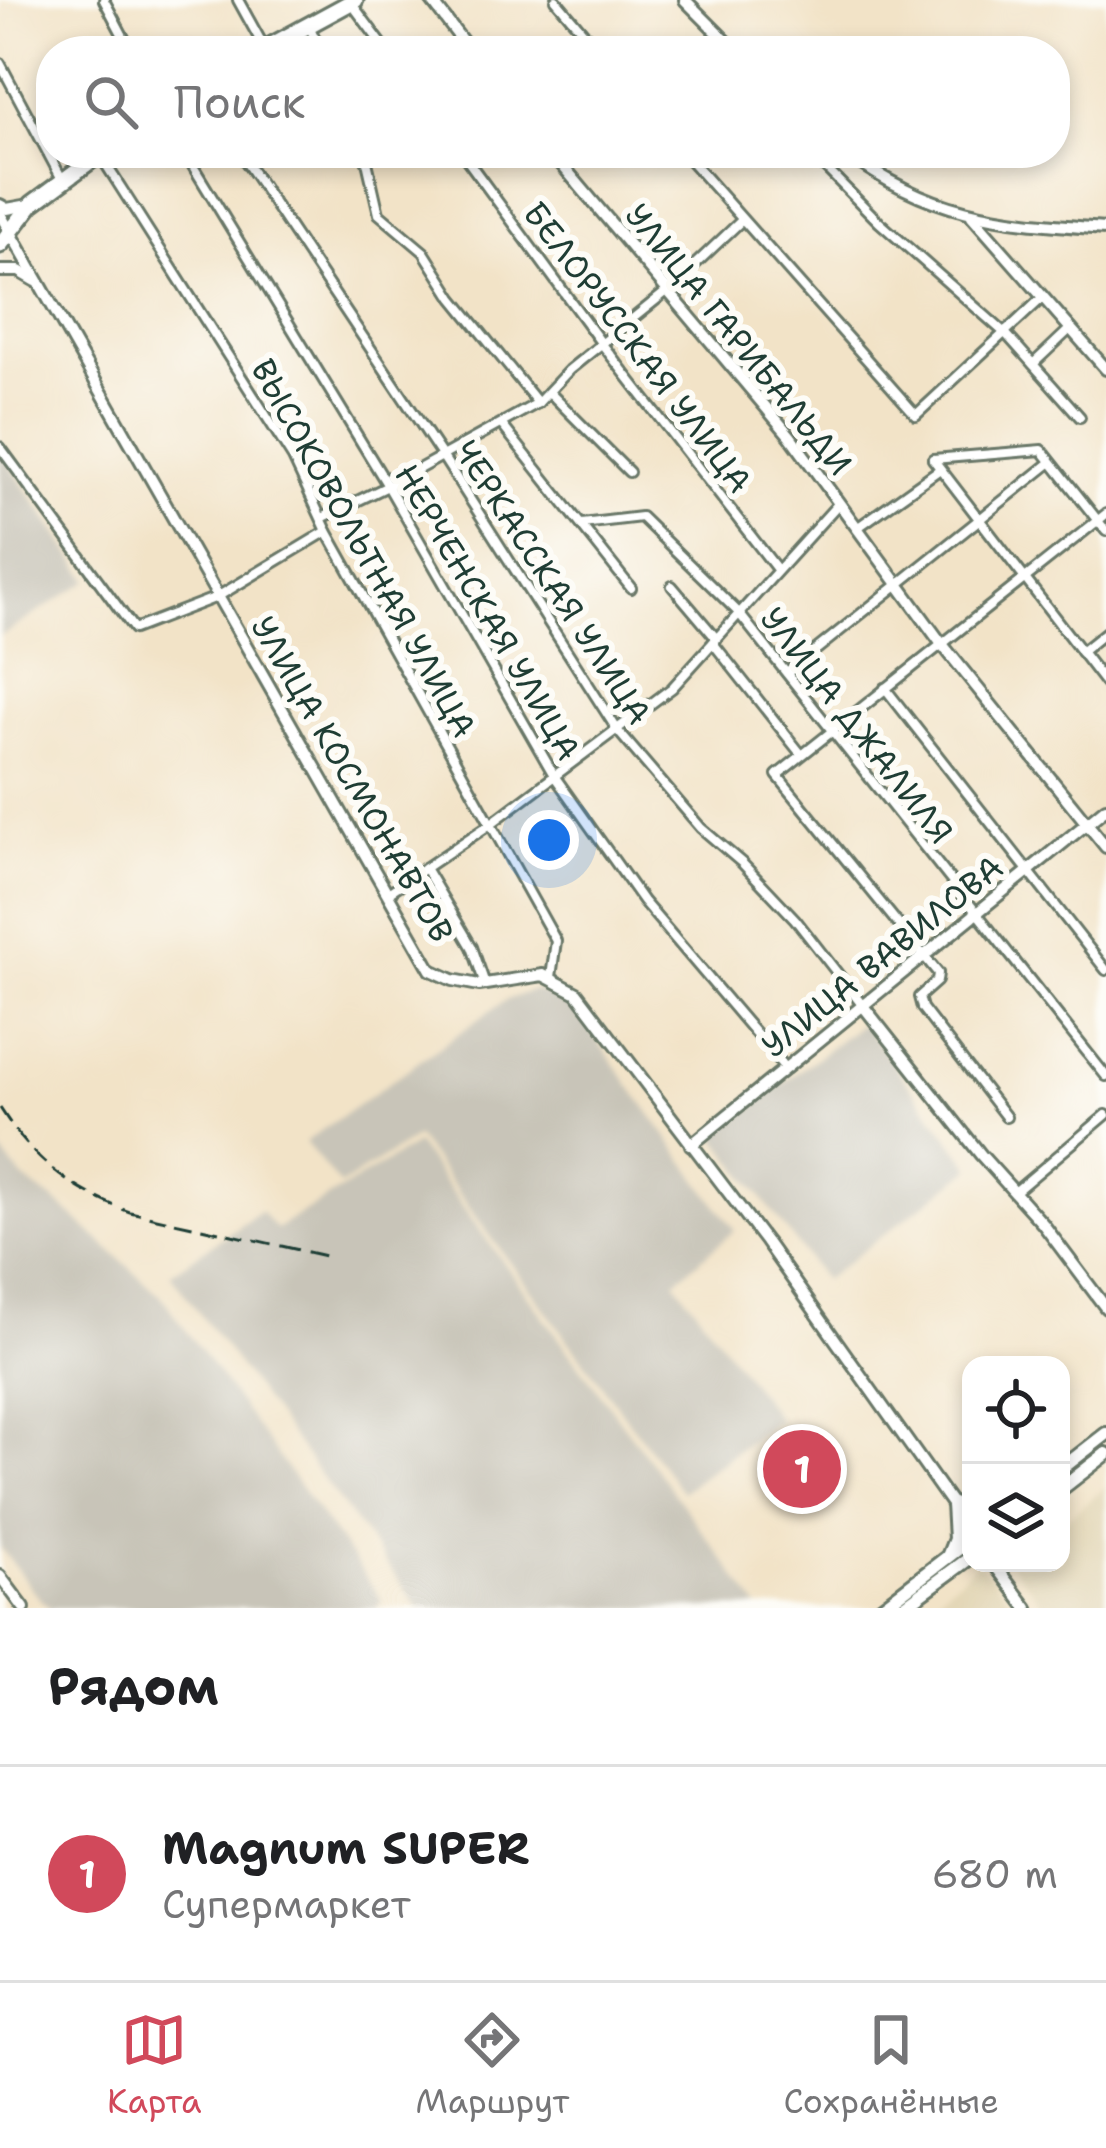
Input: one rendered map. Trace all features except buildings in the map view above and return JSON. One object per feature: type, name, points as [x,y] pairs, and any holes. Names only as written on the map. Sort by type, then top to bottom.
[{"type":"highway","points":[[288,36],[353,1]]},
{"type":"highway","points":[[5,238],[32,204],[80,168]]},
{"type":"main road","points":[[1067,1464],[1106,1434]]},
{"type":"main road","points":[[1070,1482],[1106,1454]]},
{"type":"main road","points":[[948,1557],[955,1539],[953,1504],[962,1508]]},
{"type":"main road","points":[[881,1608],[962,1544]]},
{"type":"main road","points":[[902,1608],[962,1564]]},
{"type":"street","points":[[104,0],[123,36]]},
{"type":"street","points":[[238,0],[256,36]]},
{"type":"street","points":[[431,0],[459,36]]},
{"type":"street","points":[[556,0],[586,36]]},
{"type":"street","points":[[685,0],[721,36]]},
{"type":"street","points":[[353,1],[377,36]]},
{"type":"street","points":[[308,25],[314,36]]},
{"type":"street","points":[[0,63],[36,130]]},
{"type":"street","points":[[56,168],[63,181]]},
{"type":"street","name":"ВЫСОКОВОЛЬТНАЯ УЛИЦА","points":[[109,168],[293,458],[327,531],[556,941],[551,977]]},
{"type":"street","name":"НЕРЧЕНСКАЯ УЛИЦА","points":[[194,168],[388,487],[555,777],[643,902],[786,1070]]},
{"type":"street","name":"ЧЕРКАССКАЯ УЛИЦА","points":[[249,168],[443,457],[618,731],[700,828],[742,863],[795,919],[864,1007]]},
{"type":"street","points":[[368,168],[379,214],[424,252],[453,298],[538,403]]},
{"type":"street","name":"БЕЛОРУССКАЯ УЛИЦА","points":[[473,168],[602,344],[777,568]]},
{"type":"street","name":"УЛИЦА ГАРИБАЛЬДИ","points":[[564,168],[790,436],[941,643],[1106,847]]},
{"type":"street","points":[[697,168],[916,415],[1043,297]]},
{"type":"street","points":[[826,168],[1006,335],[1080,417]]},
{"type":"street","points":[[869,168],[941,208],[1106,229]]},
{"type":"street","points":[[0,209],[32,204]]},
{"type":"street","name":"УЛИЦА КОСМОНАВТОВ","points":[[0,209],[5,238],[39,282],[431,970],[453,980],[485,984],[551,977]]},
{"type":"street","points":[[972,215],[1106,369]]},
{"type":"street","points":[[322,518],[388,487],[538,403],[569,370],[667,291],[741,221]]},
{"type":"street","points":[[0,271],[19,271],[39,282]]},
{"type":"street","points":[[1033,364],[1071,328]]},
{"type":"street","points":[[1092,353],[1106,353]]},
{"type":"street","points":[[550,393],[628,472]]},
{"type":"street","points":[[502,425],[631,588]]},
{"type":"street","points":[[0,447],[134,629],[217,597],[327,531]]},
{"type":"street","points":[[1106,531],[1102,517],[1042,450],[933,459],[1106,684]]},
{"type":"street","points":[[787,673],[1050,463]]},
{"type":"street","points":[[857,528],[940,469]]},
{"type":"street","points":[[386,894],[489,825],[672,688],[838,504]]},
{"type":"street","name":"УЛИЦА ДЖАЛИЛЯ","points":[[582,524],[641,517],[738,612],[1106,1076]]},
{"type":"street","points":[[1006,1117],[922,1008],[919,997],[939,978],[778,780],[778,772],[1102,517]]},
{"type":"street","points":[[671,586],[801,754]]},
{"type":"street","points":[[1081,652],[1106,632]]},
{"type":"street","points":[[885,688],[1106,970]]},
{"type":"street","name":"УЛИЦА ВАВИЛОВА","points":[[691,1145],[1106,808]]},
{"type":"street","points":[[425,868],[472,946],[485,984]]},
{"type":"street","points":[[551,977],[577,993],[594,1013],[766,1243],[962,1520]]},
{"type":"street","points":[[864,1007],[1106,1308]]},
{"type":"street","points":[[1016,1191],[1106,1115]]},
{"type":"street","points":[[1000,1572],[1027,1608]]},
{"type":"street","points":[[0,1576],[24,1608]]},
{"type":"shaded area","points":[[0,451],[89,580],[1,636],[0,635]]},
{"type":"shaded area","points":[[534,990],[568,1000],[735,1230],[675,1281],[778,1419],[682,1492],[416,1137],[340,1186],[305,1142],[506,1000]]},
{"type":"shaded area","points":[[862,1023],[972,1168],[824,1280],[715,1136]]},
{"type":"shaded area","points":[[416,1144],[759,1608],[419,1608],[170,1274],[260,1211],[276,1229]]},
{"type":"shaded area","points":[[0,1151],[24,1179],[65,1209],[162,1297],[382,1600],[376,1608],[50,1608],[39,1598],[0,1547]]},
{"type":"shaded area","points":[[1106,1487],[1106,1608],[1045,1608],[1017,1572],[1070,1572],[1070,1516]]},
{"type":"shaded area","points":[[967,1572],[986,1572],[1017,1608],[922,1608]]},
{"type":"railway","points":[[0,1108],[40,1159],[108,1203],[330,1257]]},
{"type":"place","name":"Magnum SUPER","points":[[802,1469]]}]
